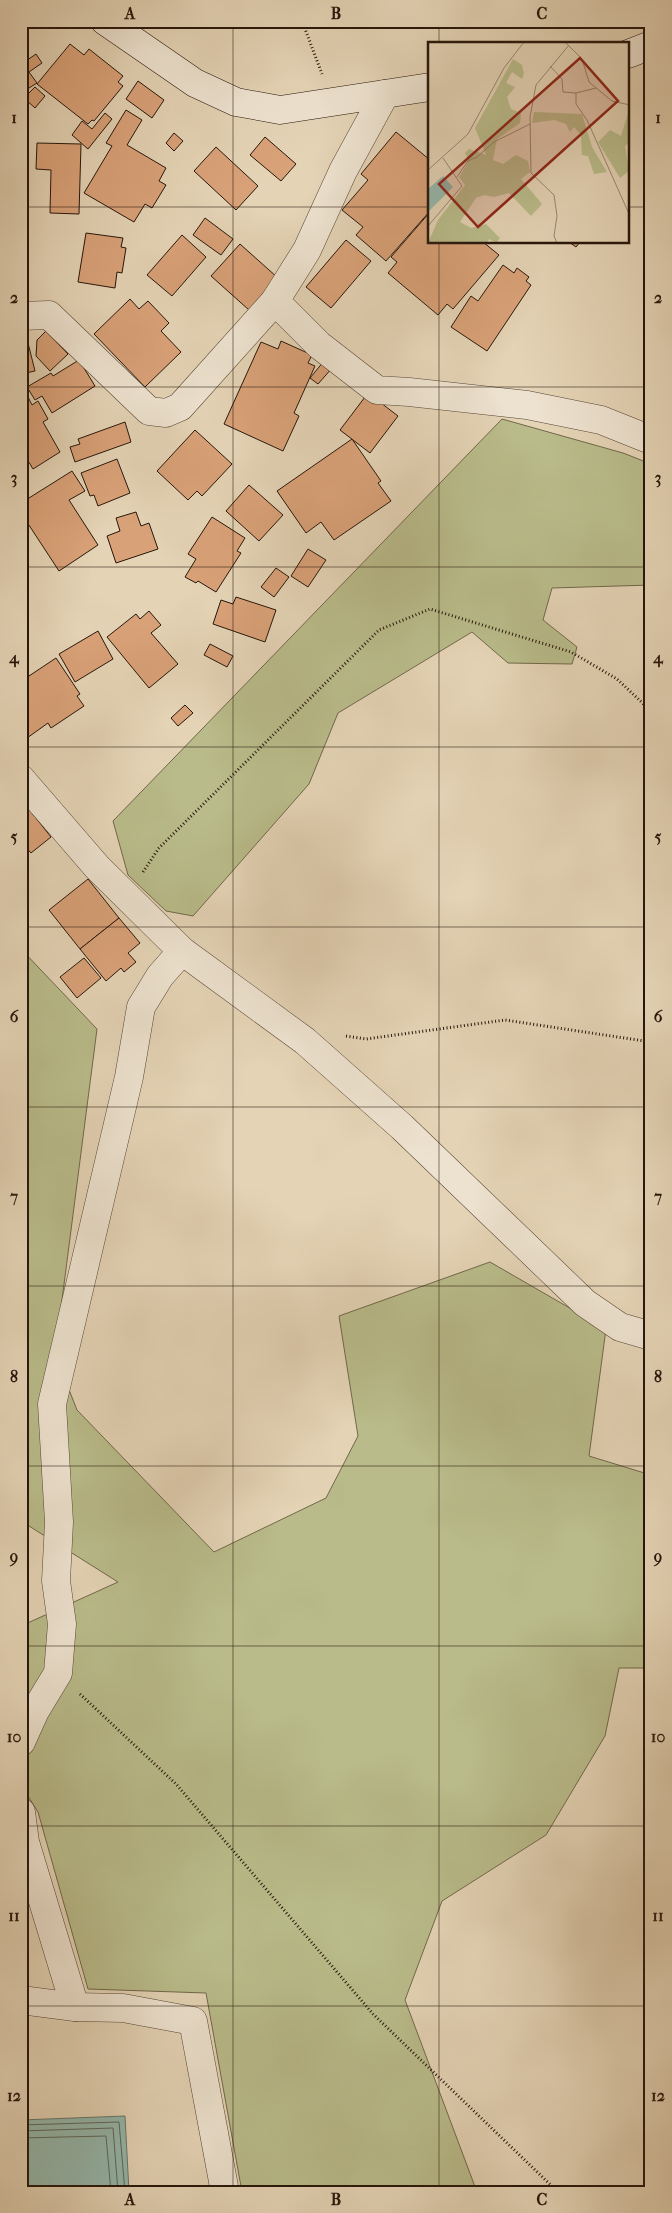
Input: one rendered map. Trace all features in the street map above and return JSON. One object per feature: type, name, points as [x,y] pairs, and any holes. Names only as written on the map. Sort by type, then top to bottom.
[{"type":"street","points":[[105,21],[195,83],[236,102],[280,110],[428,87]]},
{"type":"street","points":[[630,53],[651,44]]},
{"type":"street","points":[[21,316],[49,315],[149,411],[166,413],[180,407],[275,301],[307,250],[343,171],[385,94]]},
{"type":"street","points":[[275,301],[319,345],[377,390],[527,406],[601,420],[651,440]]},
{"type":"street","points":[[21,779],[126,898],[182,951],[305,1041],[402,1127],[585,1303],[620,1327],[651,1336]]},
{"type":"street","points":[[21,1742],[35,1711],[58,1673],[62,1624],[56,1581],[59,1522],[52,1404],[129,1077],[141,1007],[160,976],[182,951]]},
{"type":"street","points":[[21,1812],[25,1842],[74,2007]]},
{"type":"street","points":[[21,2000],[74,2007],[123,2008],[193,2021],[225,2192]]},
{"type":"path","points":[[302,21],[332,102]]},
{"type":"path","points":[[126,898],[158,848],[379,630],[430,609],[571,652],[617,678],[651,711]]},
{"type":"path","points":[[339,1035],[366,1040],[505,1020],[651,1042]]},
{"type":"path","points":[[58,1673],[176,1784],[373,2014],[558,2192]]},
{"type":"green space","points":[[502,419],[623,453],[651,464],[651,585],[552,588],[543,620],[577,647],[572,664],[508,663],[472,632],[338,713],[309,784],[193,916],[166,911],[128,875],[113,821]]},
{"type":"green space","points":[[21,949],[97,1029],[55,1354],[77,1410],[214,1552],[326,1498],[358,1436],[339,1316],[490,1262],[606,1329],[589,1456],[651,1475],[651,1668],[619,1668],[605,1736],[546,1835],[442,1901],[405,2000],[474,2184],[475,2192],[242,2192],[206,1993],[88,1989],[38,1812],[21,1785],[21,1626],[118,1582],[21,1521]]},
{"type":"water","points":[[125,2116],[129,2192],[21,2192],[21,2120]]},
{"type":"building","points":[[70,44],[84,55],[89,49],[123,76],[118,82],[123,86],[94,121],[92,120],[88,124],[37,84]]},
{"type":"building","points":[[36,54],[42,63],[29,72],[37,83],[21,93],[21,60],[23,63]]},
{"type":"building","points":[[138,81],[164,100],[152,118],[126,99]]},
{"type":"building","points":[[35,87],[45,96],[35,108],[24,98]]},
{"type":"building","points":[[126,110],[142,120],[127,145],[166,168],[159,181],[166,185],[152,208],[145,204],[134,222],[84,193],[112,146],[106,143]]},
{"type":"building","points":[[105,113],[112,119],[88,149],[72,135],[82,121],[92,129]]},
{"type":"building","points":[[396,132],[428,158],[428,213],[386,261],[356,235],[363,227],[342,210],[368,180],[361,174]]},
{"type":"building","points":[[174,133],[183,141],[174,151],[166,143]]},
{"type":"building","points":[[265,137],[296,164],[281,181],[250,155]]},
{"type":"building","points":[[37,143],[81,144],[79,214],[50,213],[51,170],[36,169]]},
{"type":"building","points":[[216,147],[258,186],[236,210],[194,171]]},
{"type":"building","points":[[428,214],[428,244],[485,244],[499,255],[453,309],[447,304],[438,315],[388,273],[397,262],[391,257]]},
{"type":"building","points":[[205,218],[233,239],[221,255],[193,235]]},
{"type":"building","points":[[86,233],[123,238],[121,247],[126,248],[122,273],[117,272],[115,288],[78,282]]},
{"type":"building","points":[[182,235],[206,257],[172,296],[147,275]]},
{"type":"building","points":[[346,240],[371,261],[331,308],[306,287]]},
{"type":"building","points":[[240,244],[278,278],[249,310],[211,276]]},
{"type":"building","points":[[503,265],[514,273],[517,268],[529,277],[526,281],[531,285],[487,351],[451,327],[471,296],[478,301]]},
{"type":"building","points":[[130,299],[139,309],[148,301],[169,323],[161,331],[181,352],[145,387],[94,334]]},
{"type":"building","points":[[24,327],[35,371],[21,374],[21,328]]},
{"type":"building","points":[[46,331],[68,354],[50,371],[36,356],[37,340]]},
{"type":"building","points":[[281,341],[312,355],[308,363],[315,366],[294,413],[299,416],[283,451],[224,424],[261,342],[278,349]]},
{"type":"building","points":[[79,360],[95,386],[52,413],[42,396],[35,400],[27,387],[51,373],[53,376]]},
{"type":"building","points":[[324,361],[333,367],[318,384],[310,378]]},
{"type":"building","points":[[368,393],[398,416],[370,453],[340,430]]},
{"type":"building","points":[[27,395],[32,405],[38,401],[48,419],[43,422],[60,452],[33,469],[21,449],[21,399]]},
{"type":"building","points":[[125,422],[131,442],[75,462],[70,447],[80,444],[78,439]]},
{"type":"building","points":[[195,430],[232,464],[202,496],[197,491],[188,500],[157,471]]},
{"type":"building","points":[[352,439],[381,481],[378,483],[391,501],[334,540],[321,522],[306,533],[277,491]]},
{"type":"building","points":[[117,459],[130,493],[98,506],[94,495],[90,496],[81,473]]},
{"type":"building","points":[[72,471],[85,491],[69,500],[98,545],[59,571],[21,513],[21,503]]},
{"type":"building","points":[[249,485],[283,515],[259,541],[226,511]]},
{"type":"building","points":[[136,512],[141,526],[149,523],[158,549],[116,563],[107,536],[120,531],[116,518]]},
{"type":"building","points":[[212,517],[245,538],[237,551],[241,553],[216,592],[198,581],[196,583],[185,577],[196,559],[188,554]]},
{"type":"building","points":[[308,549],[326,560],[308,587],[291,576]]},
{"type":"building","points":[[276,568],[289,577],[274,597],[261,587]]},
{"type":"building","points":[[236,597],[276,610],[265,642],[213,624],[221,600],[233,604]]},
{"type":"building","points":[[149,611],[161,625],[151,633],[178,664],[149,688],[107,637],[136,614],[140,619]]},
{"type":"building","points":[[98,631],[113,659],[75,682],[59,654]]},
{"type":"building","points":[[210,644],[233,656],[227,667],[204,655]]},
{"type":"building","points":[[56,658],[80,694],[77,696],[84,706],[51,728],[48,723],[27,738],[21,730],[21,677],[27,673],[29,676]]},
{"type":"building","points":[[185,705],[193,713],[178,726],[171,718]]},
{"type":"building","points":[[28,808],[51,837],[31,853],[21,842],[21,813]]},
{"type":"building","points":[[21,866],[27,883],[21,885]]},
{"type":"building","points":[[88,879],[119,918],[80,949],[49,910]]},
{"type":"building","points":[[21,905],[27,922],[21,924]]},
{"type":"building","points":[[119,918],[140,943],[128,953],[136,962],[124,972],[121,968],[106,981],[80,949]]},
{"type":"building","points":[[84,958],[101,978],[77,998],[60,977]]}]
